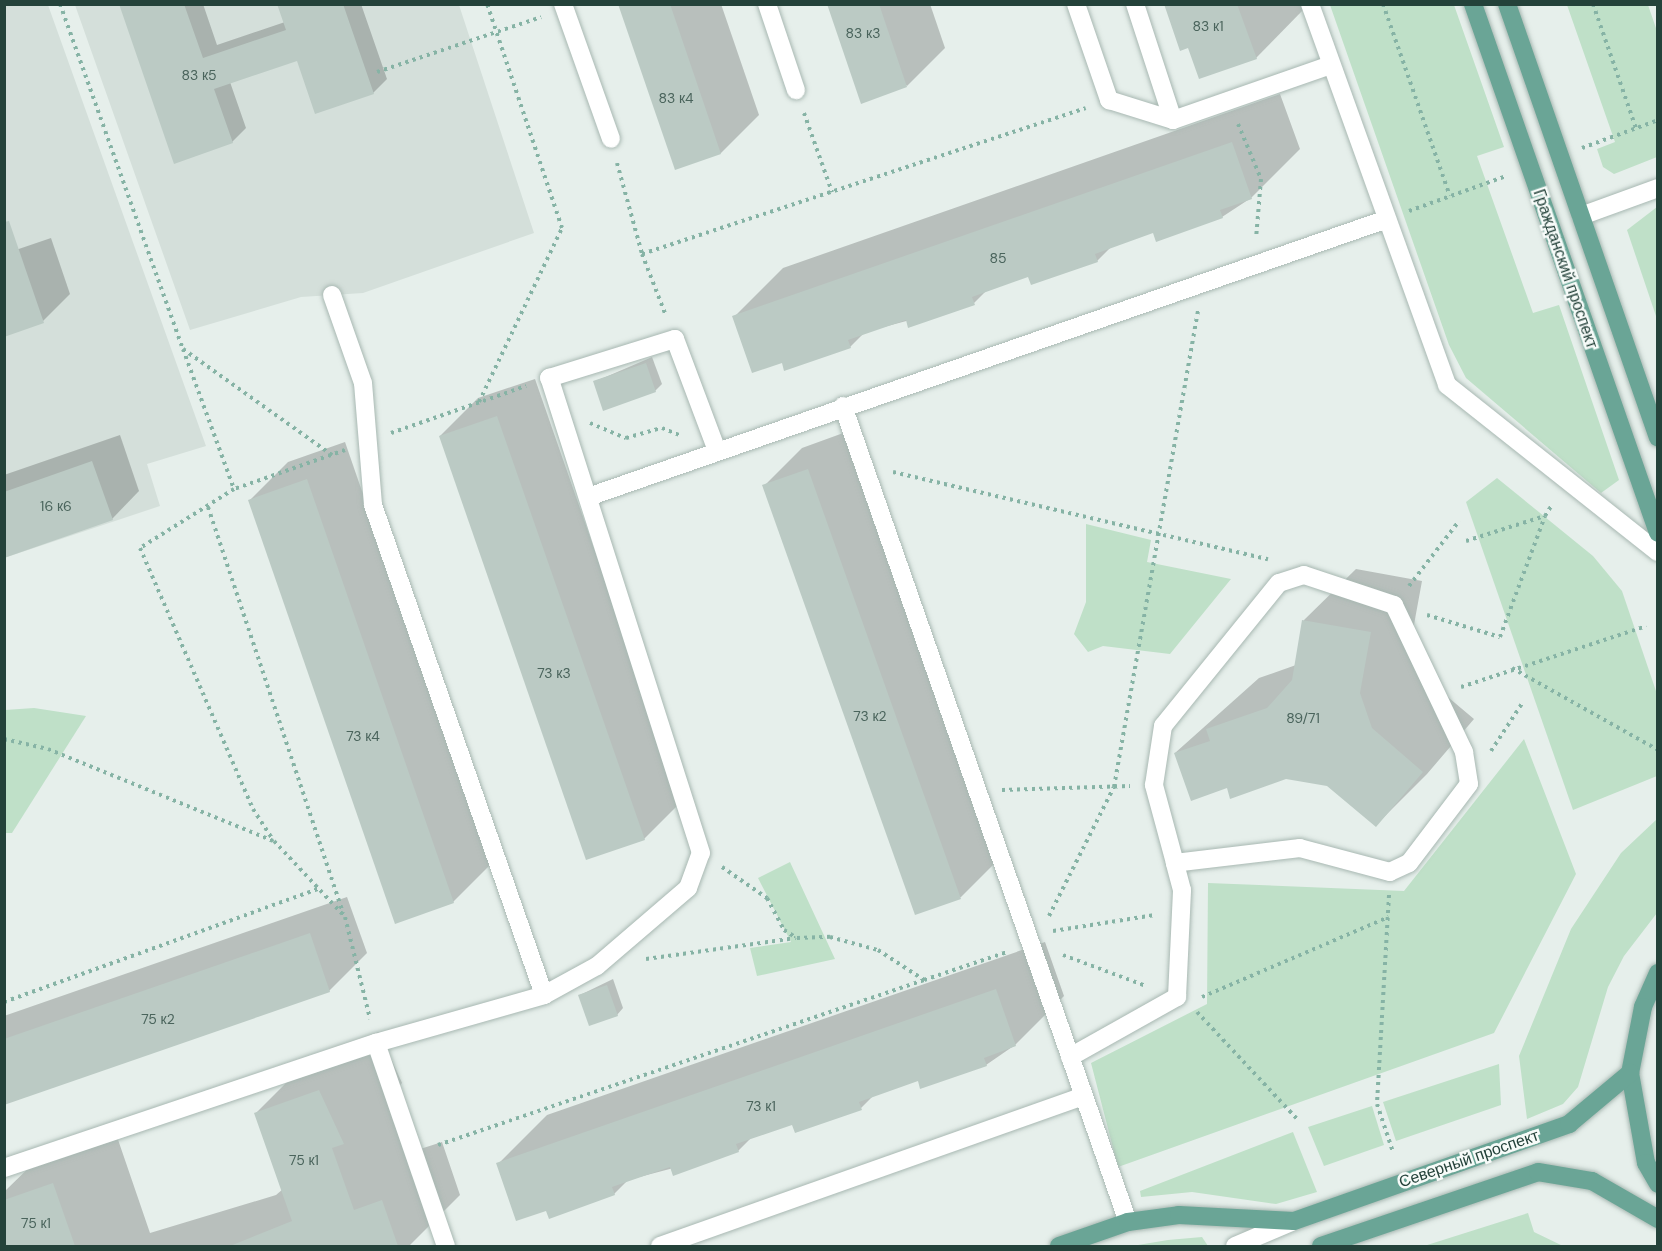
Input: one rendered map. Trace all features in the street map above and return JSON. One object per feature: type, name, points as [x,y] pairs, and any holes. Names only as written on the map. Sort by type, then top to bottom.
[{"type":"main road","name":"Гражданский проспект","points":[[1473,4],[1658,533]]},
{"type":"main road","name":"Гражданский проспект","points":[[1507,4],[1658,436]]},
{"type":"main road","points":[[1658,973],[1643,1007],[1630,1073],[1646,1163],[1658,1184]]},
{"type":"main road","name":"Северный проспект","points":[[1059,1246],[1128,1222],[1179,1215],[1294,1221],[1569,1124],[1630,1073]]},
{"type":"main road","name":"Северный проспект","points":[[1321,1246],[1538,1172],[1592,1181],[1658,1219]]},
{"type":"street","points":[[767,4],[796,90]]},
{"type":"street","points":[[1076,4],[1109,100],[1173,120],[1331,65]]},
{"type":"street","points":[[1135,4],[1173,120]]},
{"type":"street","points":[[1310,4],[1331,65],[1395,216],[1447,385],[1658,552]]},
{"type":"street","points":[[564,7],[611,139]]},
{"type":"street","points":[[1581,216],[1658,188]]},
{"type":"street","points":[[588,497],[1254,262],[1395,216]]},
{"type":"street","points":[[332,295],[363,382],[373,505],[544,995]]},
{"type":"street","points":[[4,1168],[376,1043],[544,995],[597,966],[688,888],[701,853],[549,378],[675,339],[717,451]]},
{"type":"street","points":[[843,406],[978,790],[1036,938],[1070,1057],[1128,1222]]},
{"type":"street","points":[[1070,1057],[1177,997],[1183,911],[1175,863],[1154,786],[1163,726],[1279,583],[1304,575],[1394,605],[1464,752],[1469,784],[1409,863],[1390,872],[1300,848],[1175,863]]},
{"type":"street","points":[[376,1043],[446,1246]]},
{"type":"street","points":[[660,1246],[1083,1096]]},
{"type":"street","name":"Северный проспект","points":[[1235,1246],[1294,1221]]},
{"type":"path","points":[[60,4],[234,489]]},
{"type":"path","points":[[480,402],[562,228],[487,4]]},
{"type":"path","points":[[1383,4],[1450,196]]},
{"type":"path","points":[[1593,4],[1636,128]]},
{"type":"path","points":[[377,72],[564,7]]},
{"type":"path","points":[[796,90],[832,192]]},
{"type":"path","points":[[642,254],[1109,100]]},
{"type":"path","points":[[1229,101],[1261,179],[1254,262]]},
{"type":"path","points":[[1577,150],[1658,120]]},
{"type":"path","points":[[611,139],[642,254],[675,339]]},
{"type":"path","points":[[1395,216],[1513,173]]},
{"type":"path","points":[[1036,938],[1114,787],[1204,280]]},
{"type":"path","points":[[183,349],[332,455]]},
{"type":"path","points":[[584,421],[626,438],[662,428],[717,451]]},
{"type":"path","points":[[864,465],[1286,563],[1304,575]]},
{"type":"path","points":[[1459,521],[1394,605],[1500,637],[1545,516],[1552,505]]},
{"type":"path","points":[[208,507],[345,917],[376,1043]]},
{"type":"path","points":[[1466,541],[1545,516]]},
{"type":"path","points":[[140,548],[197,690],[274,841],[345,917]]},
{"type":"path","points":[[1437,696],[1512,668],[1646,626]]},
{"type":"path","points":[[1512,668],[1658,750]]},
{"type":"path","points":[[1469,784],[1523,702]]},
{"type":"path","points":[[4,739],[48,749],[274,841]]},
{"type":"path","points":[[978,790],[1154,786]]},
{"type":"path","points":[[701,853],[766,898],[784,930],[797,938]]},
{"type":"path","points":[[4,1002],[318,889]]},
{"type":"path","points":[[414,1153],[924,980],[1036,938],[1183,911]]},
{"type":"path","points":[[1189,1003],[1389,917],[1377,1104],[1393,1152]]},
{"type":"path","points":[[597,966],[797,938],[830,937],[878,950],[924,980]]},
{"type":"shaded area","points":[[4,5],[48,5],[206,446],[147,464],[160,506],[4,558]]},
{"type":"shaded area","points":[[75,5],[459,5],[534,233],[363,293],[301,297],[190,330]]},
{"type":"green space","points":[[1330,5],[1454,5],[1504,147],[1477,156],[1533,313],[1559,305],[1619,480],[1601,493],[1466,378],[1449,345]]},
{"type":"green space","points":[[1567,5],[1648,5],[1657,31],[1657,157],[1614,174],[1603,167],[1597,149],[1615,142]]},
{"type":"green space","points":[[1657,207],[1657,319],[1627,230]]},
{"type":"green space","points":[[1497,478],[1593,556],[1622,591],[1657,694],[1657,776],[1573,810],[1466,502]]},
{"type":"green space","points":[[1086,524],[1151,540],[1147,562],[1231,579],[1170,654],[1103,646],[1088,652],[1074,634],[1086,602]]},
{"type":"green space","points":[[34,708],[86,716],[12,833],[5,833],[5,710]]},
{"type":"green space","points":[[1524,739],[1576,874],[1494,1033],[1118,1167],[1091,1063],[1207,1004],[1208,883],[1404,891]]},
{"type":"green space","points":[[1657,819],[1657,913],[1624,956],[1608,987],[1578,1087],[1563,1104],[1527,1119],[1519,1056],[1571,929],[1621,853]]},
{"type":"green space","points":[[790,862],[835,959],[757,976],[750,948],[791,942],[758,878]]},
{"type":"green space","points":[[1499,1064],[1501,1105],[1396,1141],[1383,1102]]},
{"type":"green space","points":[[1372,1106],[1384,1145],[1324,1166],[1308,1127]]},
{"type":"green space","points":[[1293,1132],[1317,1192],[1276,1204],[1192,1192],[1141,1197],[1140,1191]]},
{"type":"green space","points":[[1528,1213],[1534,1232],[1563,1246],[1424,1246]]},
{"type":"green space","points":[[1202,1237],[1208,1246],[1132,1246],[1168,1240]]},
{"type":"building","points":[[119,4],[184,4],[203,58],[286,30],[277,4],[343,4],[374,94],[315,114],[297,61],[214,89],[233,143],[174,164]]},
{"type":"building","points":[[618,4],[670,4],[721,154],[675,170]]},
{"type":"building","points":[[827,4],[879,4],[907,87],[861,104]]},
{"type":"building","points":[[1164,4],[1237,4],[1257,59],[1199,79],[1188,48],[1180,51]]},
{"type":"building","points":[[1232,142],[1252,199],[1220,210],[1223,218],[1156,242],[1153,233],[1095,254],[1098,262],[1031,285],[1028,277],[972,297],[975,305],[908,328],[906,320],[848,340],[851,348],[784,371],[782,363],[752,373],[732,316]]},
{"type":"building","points":[[9,221],[44,323],[4,337],[4,222]]},
{"type":"building","points":[[646,363],[656,392],[603,411],[593,381]]},
{"type":"building","points":[[497,416],[645,840],[586,860],[439,436]]},
{"type":"building","points":[[92,461],[113,520],[4,558],[4,492]]},
{"type":"building","points":[[808,469],[961,899],[915,915],[762,485]]},
{"type":"building","points":[[307,479],[454,903],[395,924],[248,500]]},
{"type":"building","points":[[1302,620],[1371,632],[1360,693],[1372,728],[1423,772],[1376,827],[1327,786],[1286,779],[1230,799],[1227,788],[1191,801],[1174,753],[1210,741],[1206,729],[1267,708],[1292,680]]},
{"type":"building","points":[[310,933],[330,992],[4,1105],[4,1039]]},
{"type":"building","points":[[607,985],[618,1016],[589,1026],[578,995]]},
{"type":"building","points":[[996,989],[1016,1046],[984,1058],[987,1066],[920,1089],[918,1081],[859,1102],[862,1110],[795,1133],[792,1125],[736,1144],[739,1152],[673,1176],[670,1167],[612,1187],[615,1195],[549,1219],[546,1211],[516,1221],[496,1163]]},
{"type":"building","points":[[319,1090],[344,1144],[332,1148],[354,1210],[382,1200],[398,1246],[230,1246],[292,1221],[254,1113]]},
{"type":"building","points":[[53,1183],[75,1246],[4,1246],[4,1200]]}]
